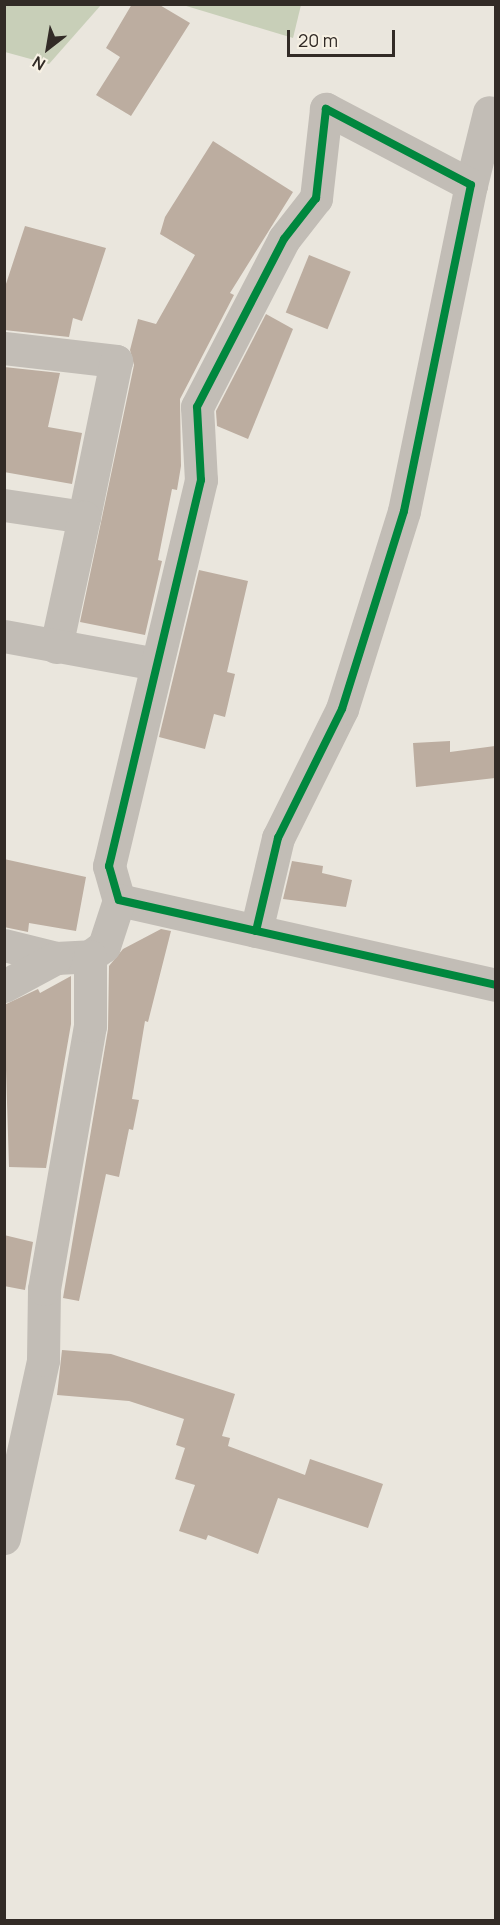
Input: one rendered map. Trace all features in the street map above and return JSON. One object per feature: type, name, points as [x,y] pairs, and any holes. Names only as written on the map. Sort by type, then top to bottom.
[{"type":"street","points":[[4,945],[56,957],[90,956],[104,946],[118,900],[109,866],[201,480],[197,407],[284,239],[316,198],[326,108],[471,185]]},
{"type":"street","points":[[256,931],[278,838],[342,709],[404,510],[471,185],[489,112]]},
{"type":"street","points":[[4,348],[116,361],[56,647]]},
{"type":"street","points":[[4,506],[84,518]]},
{"type":"street","points":[[4,636],[156,664]]},
{"type":"street","points":[[118,900],[495,985]]},
{"type":"street","points":[[4,1538],[44,1360],[44,1289],[90,1026],[90,956]]},
{"type":"street","points":[[4,986],[56,957]]},
{"type":"green space","points":[[301,4],[293,38],[183,5]]},
{"type":"green space","points":[[4,5],[101,5],[49,64],[5,52]]},
{"type":"building","points":[[132,4],[158,4],[190,23],[131,116],[96,95],[120,57],[106,48]]},
{"type":"building","points":[[213,141],[293,192],[230,293],[234,295],[180,399],[181,466],[177,490],[172,489],[158,560],[162,561],[145,635],[80,622],[134,365],[130,350],[138,319],[156,324],[195,255],[160,234],[165,217]]},
{"type":"building","points":[[25,226],[106,248],[82,321],[73,318],[69,337],[4,330],[4,290]]},
{"type":"building","points":[[309,255],[351,272],[327,329],[286,312]]},
{"type":"building","points":[[266,314],[293,329],[248,439],[217,426],[216,411]]},
{"type":"building","points":[[4,367],[60,373],[48,427],[82,433],[72,484],[4,472]]},
{"type":"building","points":[[199,570],[248,581],[227,672],[235,674],[225,717],[214,714],[205,749],[159,737]]},
{"type":"building","points":[[450,741],[450,752],[495,746],[495,778],[416,787],[413,743]]},
{"type":"building","points":[[4,859],[86,877],[76,931],[29,923],[28,932],[4,927]]},
{"type":"building","points":[[292,861],[323,866],[322,873],[352,880],[346,907],[283,899]]},
{"type":"building","points":[[161,929],[171,931],[148,1022],[145,1021],[132,1099],[139,1100],[133,1130],[129,1129],[119,1177],[106,1174],[79,1301],[63,1298],[108,1029],[109,966],[123,949]]},
{"type":"building","points":[[71,976],[71,1024],[46,1168],[9,1167],[4,1005],[38,989],[40,993]]},
{"type":"building","points":[[4,1235],[33,1242],[25,1290],[4,1286]]},
{"type":"building","points":[[62,1350],[111,1354],[235,1394],[222,1436],[230,1438],[228,1446],[305,1475],[310,1459],[383,1484],[368,1528],[278,1498],[258,1554],[208,1535],[206,1540],[179,1531],[195,1485],[175,1479],[185,1448],[176,1445],[184,1419],[129,1401],[57,1395]]},
{"type":"cycle path","points":[[256,931],[278,838],[342,709],[404,511],[471,185],[326,109],[316,198],[284,239],[197,407],[201,480],[109,866],[119,900],[496,985]]}]
